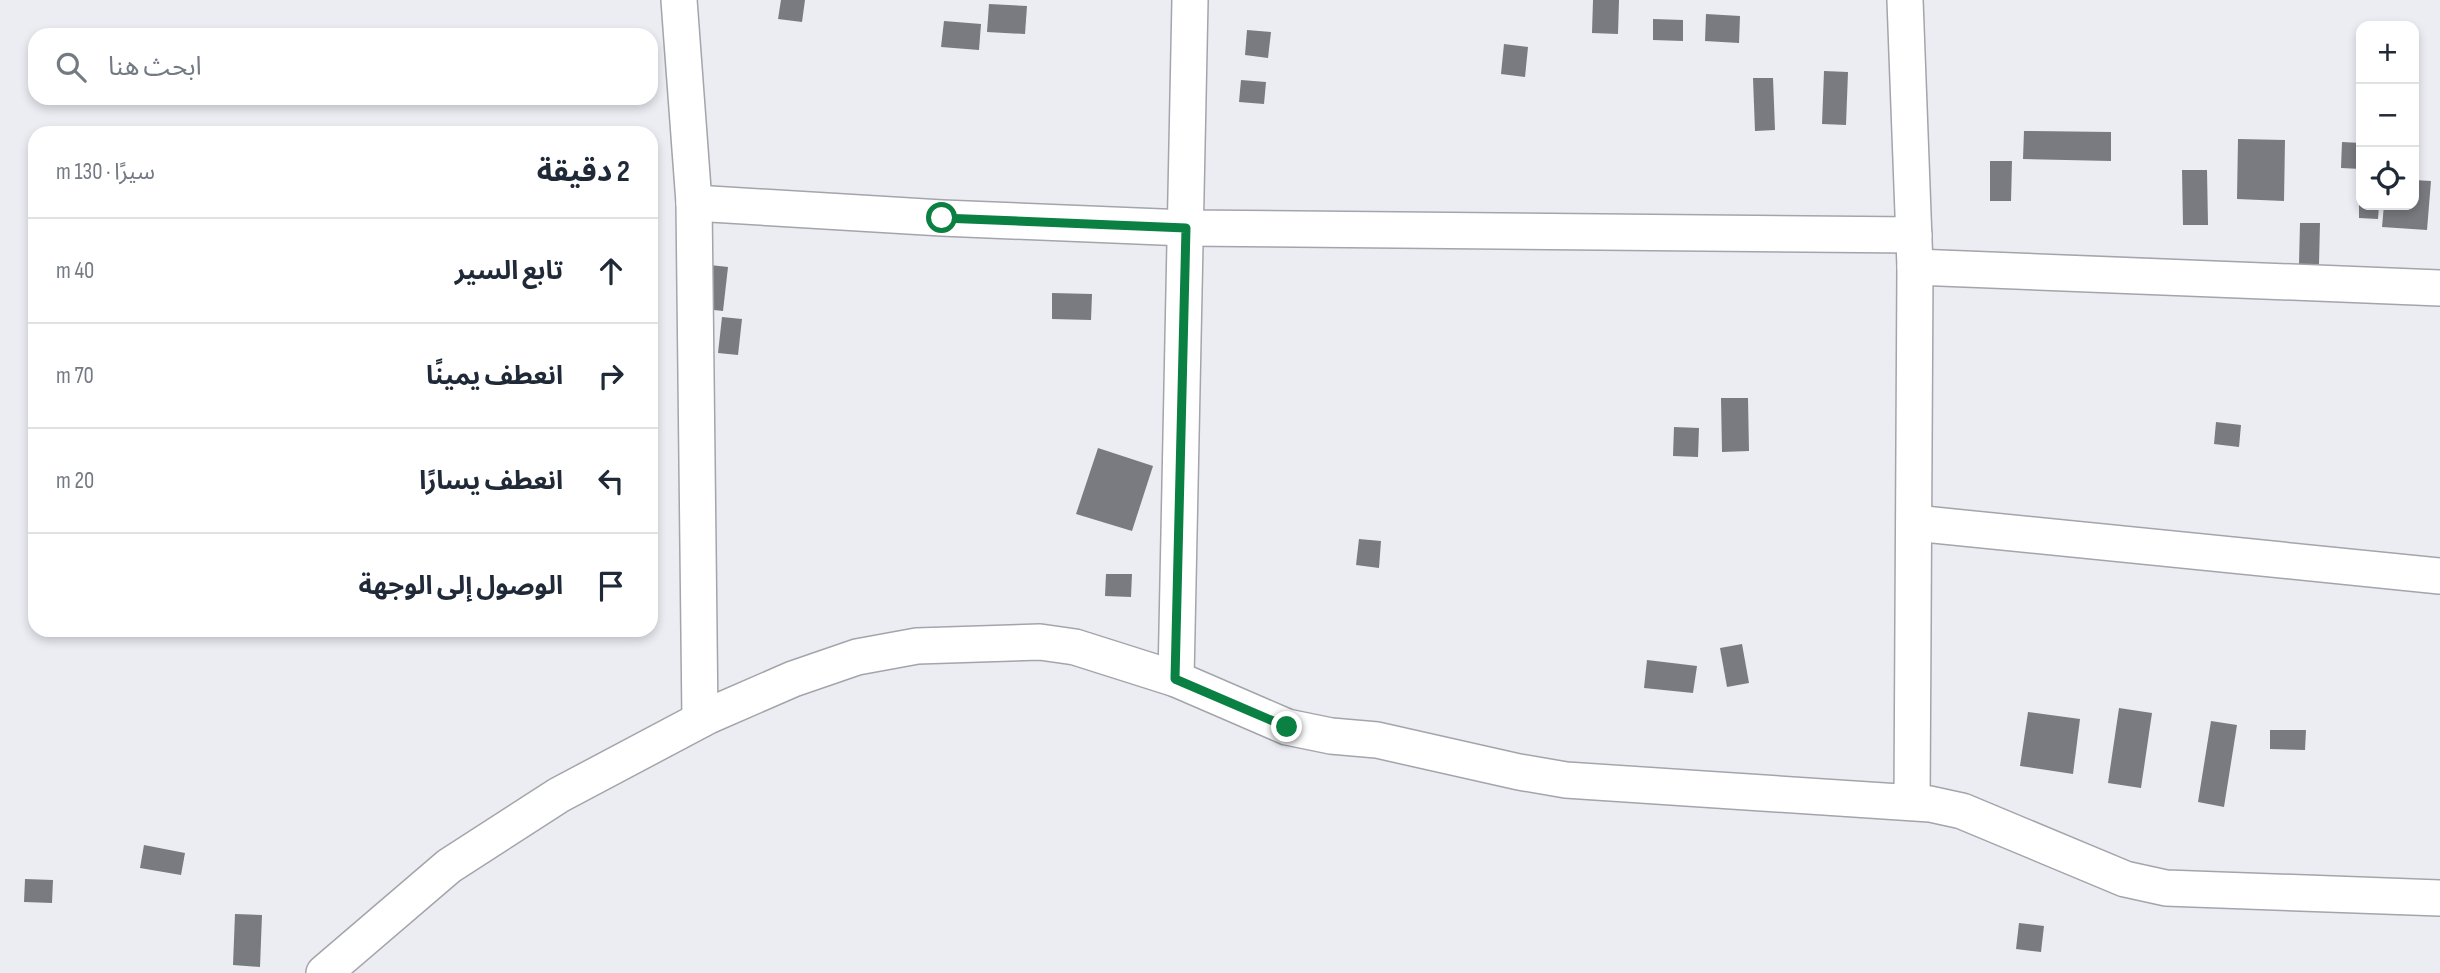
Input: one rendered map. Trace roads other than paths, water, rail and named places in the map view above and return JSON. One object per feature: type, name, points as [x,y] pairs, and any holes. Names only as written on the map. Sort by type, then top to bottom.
[{"type":"street","points":[[680,0],[694,203],[700,720]]},
{"type":"street","points":[[1175,679],[1190,0]]},
{"type":"street","points":[[1905,0],[1914,251],[1912,802]]},
{"type":"street","points":[[694,203],[942,218],[1186,228],[1914,251],[2440,288]]},
{"type":"street","points":[[1914,523],[2440,576]]},
{"type":"street","points":[[324,973],[449,866],[559,795],[700,720],[806,674],[858,657],[917,646],[961,643],[1040,642],[1096,653],[1175,679],[1287,727],[1331,736],[1377,740],[1566,780],[1930,804],[1962,811],[2125,879],[2166,888],[2440,898]]}]
